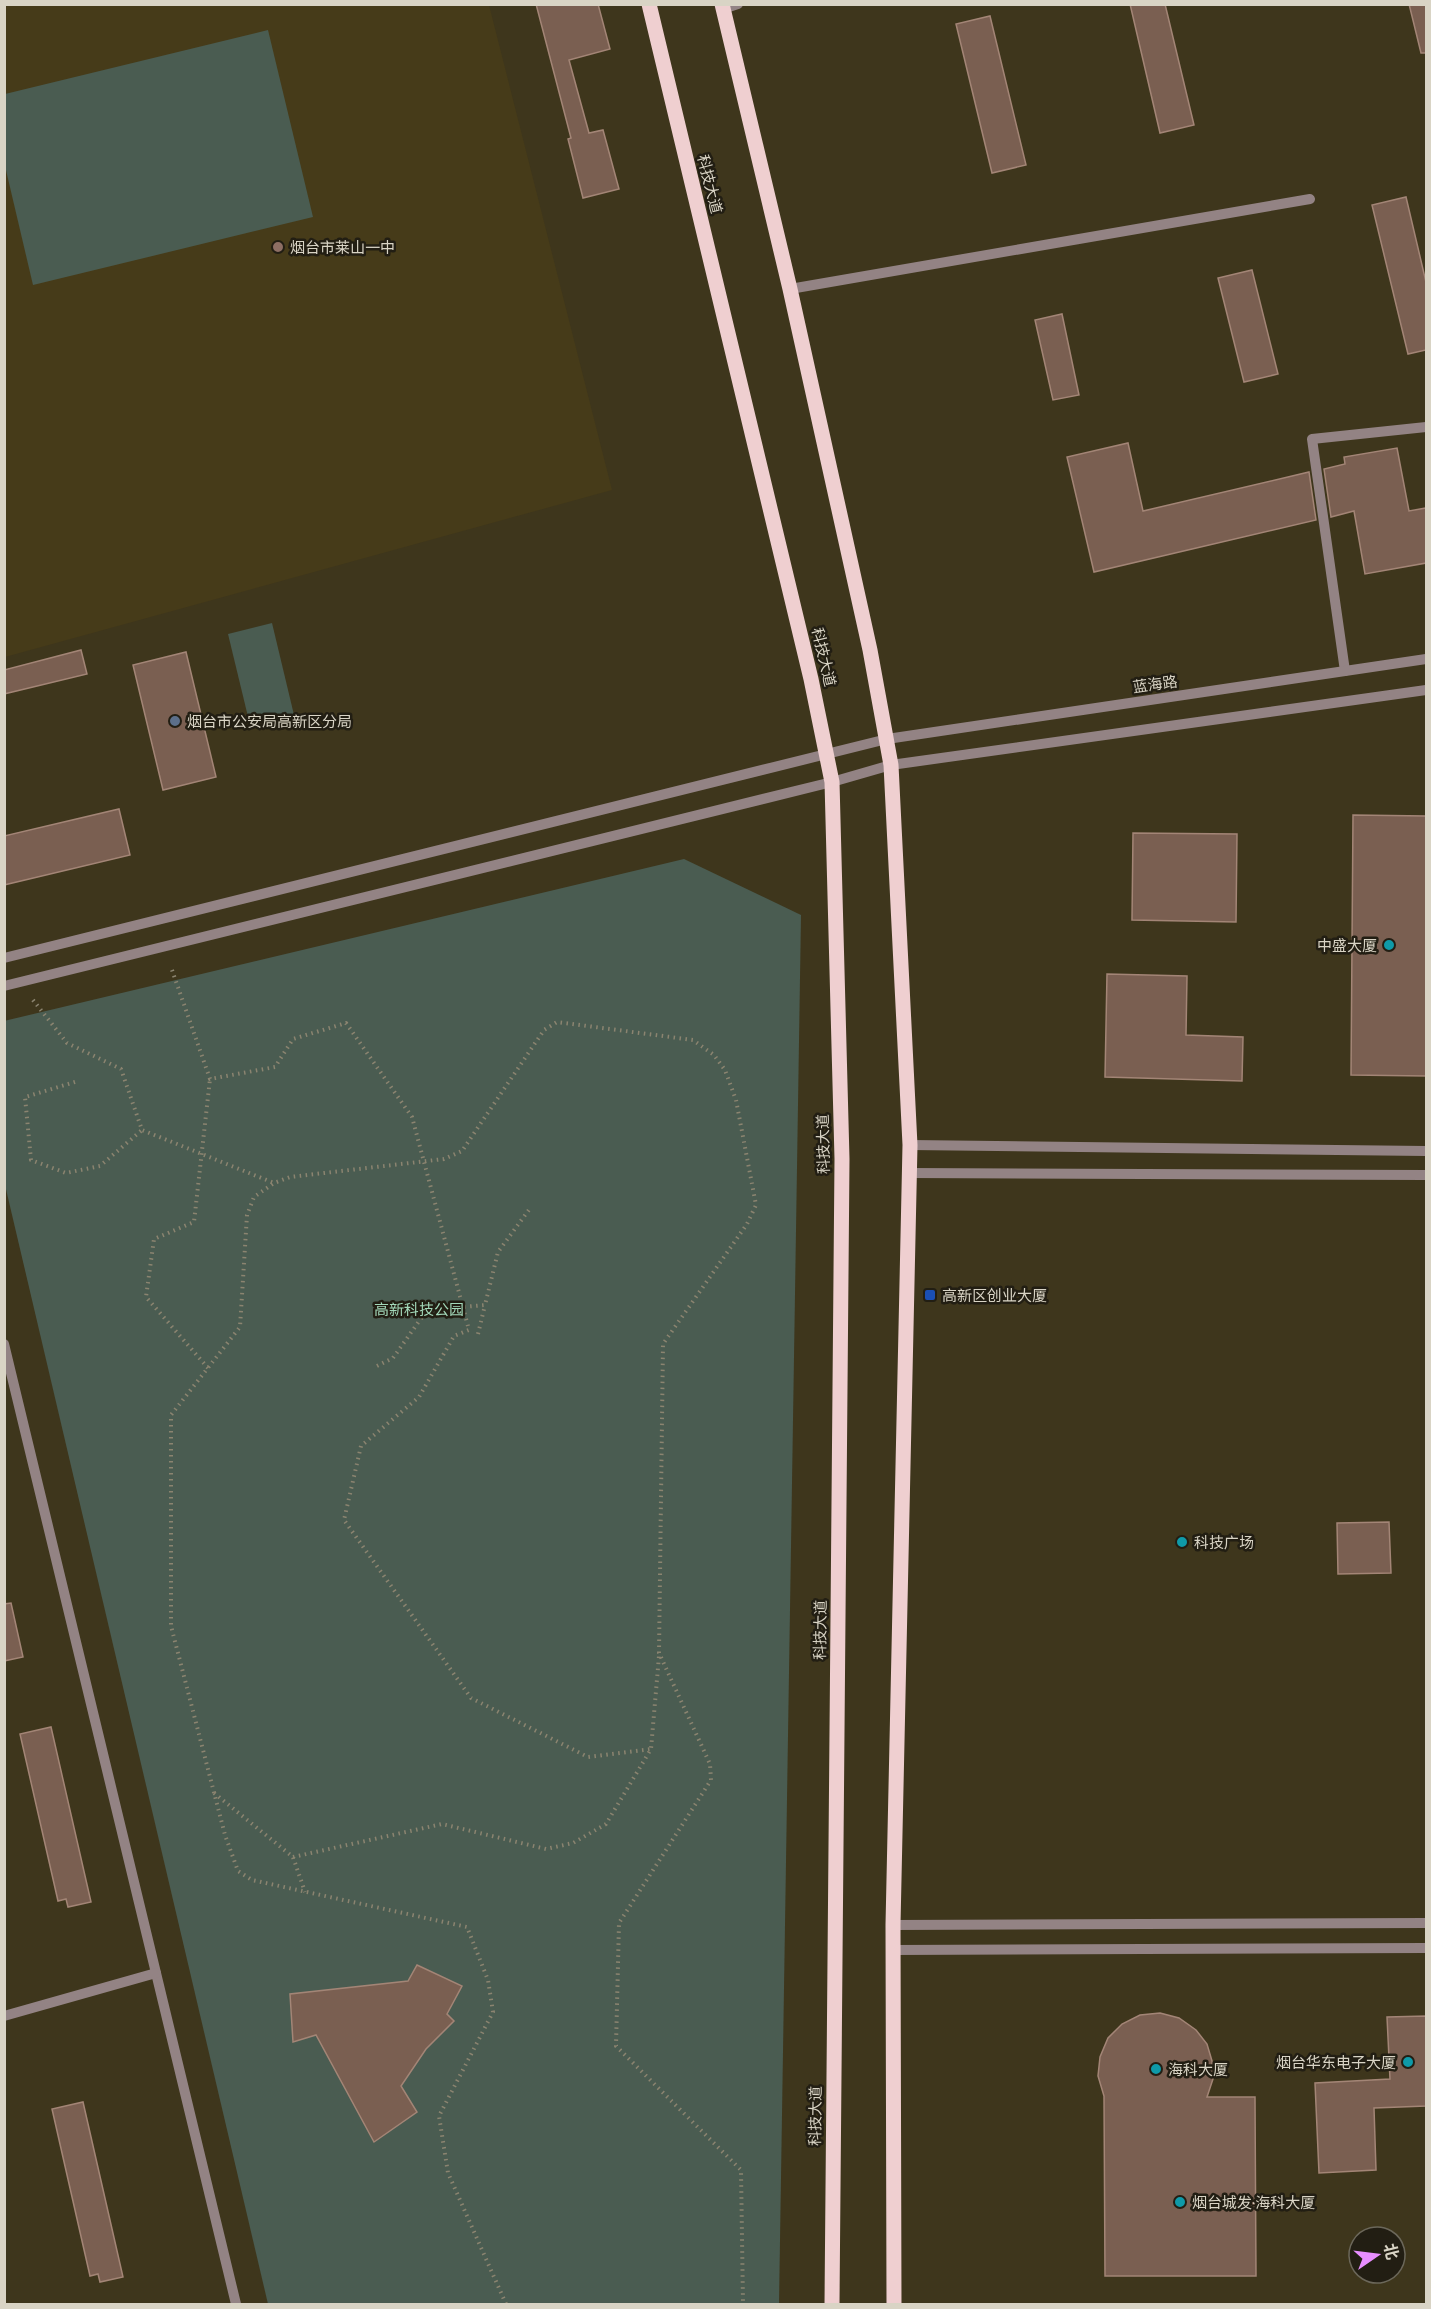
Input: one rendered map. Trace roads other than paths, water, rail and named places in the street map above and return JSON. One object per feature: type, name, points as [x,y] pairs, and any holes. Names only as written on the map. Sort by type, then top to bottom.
[{"type":"main road","name":"科技大道","points":[[649,4],[811,679],[832,782],[842,1159],[832,2304]]},
{"type":"main road","points":[[722,7],[790,289],[870,650],[891,765],[910,1146],[893,1925],[894,2304]]},
{"type":"street","points":[[722,7],[738,4]]},
{"type":"street","points":[[790,289],[1310,199]]},
{"type":"street","points":[[1345,671],[1312,439],[1426,427]]},
{"type":"street","name":"蓝海路","points":[[4,958],[887,739],[1426,659]]},
{"type":"street","points":[[4,986],[832,782],[891,765],[1426,690]]},
{"type":"street","points":[[910,1146],[1426,1151]]},
{"type":"street","points":[[909,1173],[1426,1175]]},
{"type":"street","points":[[4,1344],[236,2304]]},
{"type":"street","points":[[893,1925],[1426,1923]]},
{"type":"street","points":[[893,1950],[1426,1948]]},
{"type":"street","points":[[4,2016],[156,1973]]},
{"type":"place","name":"烟台市莱山一中","points":[[278,247]]},
{"type":"place","name":"烟台市公安局高新区分局","points":[[175,721]]},
{"type":"place","name":"中盛大厦","points":[[1389,945]]},
{"type":"place","name":"高新区创业大厦","points":[[930,1295]]},
{"type":"place","name":"科技广场","points":[[1182,1542]]},
{"type":"place","name":"烟台华东电子大厦","points":[[1408,2062]]},
{"type":"place","name":"海科大厦","points":[[1156,2069]]},
{"type":"place","name":"烟台城发·海科大厦","points":[[1180,2202]]},
{"type":"park label","name":"高新科技公园","points":[[419,1309]]}]
